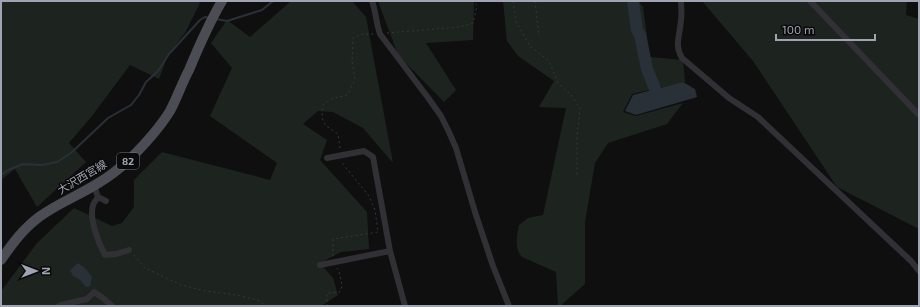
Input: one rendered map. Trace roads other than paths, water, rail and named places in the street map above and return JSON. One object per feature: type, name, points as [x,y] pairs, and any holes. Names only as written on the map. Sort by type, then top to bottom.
[{"type":"main road","name":"大沢西宮線","points":[[1,260],[22,232],[40,216],[68,199],[94,186],[113,173],[155,132],[163,122],[174,103],[212,18],[222,1]]},
{"type":"street","points":[[372,1],[377,28],[380,34],[441,116],[449,132],[456,148],[491,259],[509,306]]},
{"type":"street","points":[[680,1],[681,21],[678,41],[679,52],[682,58],[729,98],[758,118],[905,256],[919,271]]},
{"type":"street","points":[[810,1],[919,115]]},
{"type":"street","points":[[327,158],[364,151],[372,157],[390,251],[404,306]]},
{"type":"street","points":[[94,186],[98,196],[106,201]]},
{"type":"street","points":[[98,196],[93,204],[92,218],[100,245],[105,255],[116,254],[129,250]]},
{"type":"street","points":[[320,265],[390,251]]},
{"type":"street","points":[[59,306],[81,304],[94,292],[112,306]]},
{"type":"waterway","points":[[216,19],[227,21],[262,10],[273,1]]},
{"type":"waterway","points":[[633,1],[637,30],[640,35],[647,69],[655,89]]},
{"type":"waterway","points":[[1,175],[8,170],[23,164],[42,165],[57,162],[71,153],[108,118],[131,105],[139,95],[146,82],[158,71],[169,54],[200,20],[205,17],[210,18]]}]
